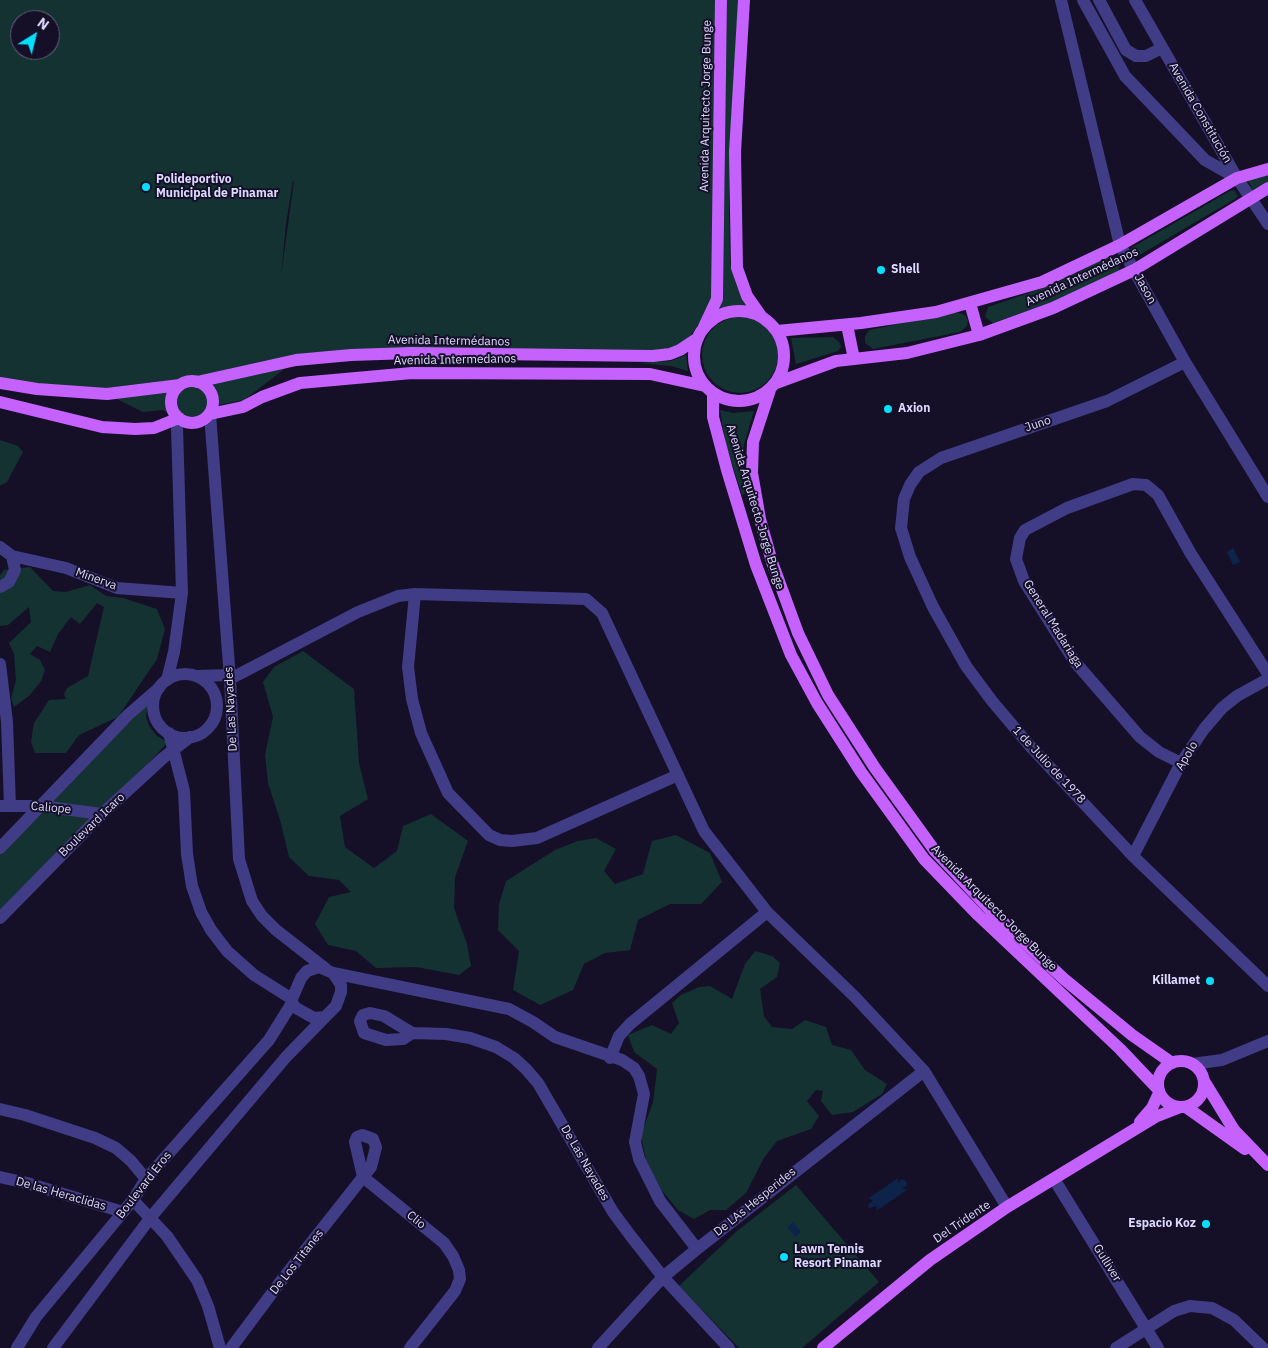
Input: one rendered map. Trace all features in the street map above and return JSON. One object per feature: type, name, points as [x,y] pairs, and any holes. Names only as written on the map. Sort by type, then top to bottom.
[{"type":"main road","name":"Avenida Arquitecto Jorge Bunge","points":[[700,333],[717,299],[721,0]]},
{"type":"main road","points":[[744,0],[735,152],[737,268],[747,296],[761,316],[777,330],[783,343],[785,357],[782,371],[773,387],[757,398],[742,401],[727,400],[709,389],[698,375],[694,363],[694,350],[700,333],[723,314],[736,311],[749,312],[761,316]]},
{"type":"main road","name":"Avenida Intermédanos","points":[[777,330],[847,325],[936,312],[1042,282],[1120,245],[1237,178],[1268,169]]},
{"type":"main road","name":"Avenida Intermédanos","points":[[773,387],[836,361],[907,353],[979,334],[1053,308],[1134,270],[1268,188]]},
{"type":"main road","points":[[970,303],[979,334]]},
{"type":"main road","points":[[847,325],[854,359]]},
{"type":"main road","name":"Avenida Intermédanos","points":[[197,382],[296,360],[351,355],[410,353],[653,356],[670,354],[680,350],[700,333]]},
{"type":"main road","name":"Avenida Intermedanos","points":[[210,414],[243,407],[262,397],[300,383],[412,373],[650,374],[709,389]]},
{"type":"main road","points":[[0,383],[37,390],[107,394],[197,382],[211,393],[213,402],[210,414],[198,422],[190,423],[179,418],[174,412],[172,402],[175,390],[180,385]]},
{"type":"main road","name":"Avenida Arquitecto Jorge Bunge","points":[[773,387],[753,442],[752,473],[760,519],[772,562],[798,633],[828,695],[875,768],[936,851],[992,912],[1064,979],[1132,1035],[1172,1063]]},
{"type":"main road","name":"Avenida Arquitecto Jorge Bunge","points":[[709,389],[713,417],[727,470],[756,565],[791,655],[817,703],[861,772],[924,859],[978,915],[1120,1049],[1158,1090]]},
{"type":"main road","points":[[0,402],[102,427],[154,428],[179,418]]},
{"type":"main road","points":[[1186,1061],[1198,1068],[1234,1130],[1268,1165],[1182,1108],[1166,1103],[1158,1090],[1160,1073],[1172,1063],[1186,1061]]},
{"type":"main road","points":[[1182,1108],[1192,1105],[1202,1095],[1204,1081]]},
{"type":"main road","name":"Del Tridente","points":[[1127,1134],[1152,1108],[1158,1090]]},
{"type":"main road","name":"Del Tridente","points":[[822,1348],[930,1260],[1007,1207],[1160,1114],[1182,1108]]},
{"type":"street","name":"Jason","points":[[1061,0],[1120,245],[1185,362],[1268,497]]},
{"type":"street","points":[[1083,0],[1125,76],[1205,160],[1237,178]]},
{"type":"street","points":[[1099,0],[1126,50],[1136,56],[1146,56],[1162,48]]},
{"type":"street","name":"Avenida Constitución","points":[[1135,0],[1250,200],[1268,224]]},
{"type":"street","name":"Juno","points":[[904,499],[910,485],[919,472],[941,458],[1107,400],[1185,362]]},
{"type":"street","name":"De Las Nayades","points":[[210,414],[230,679],[236,833],[244,880],[252,901],[262,916],[276,930],[330,971],[509,1010],[555,1037],[610,1058],[622,1060],[634,1068],[639,1076],[644,1094],[635,1142],[639,1159],[660,1201],[697,1249]]},
{"type":"street","points":[[179,418],[177,427],[182,593],[174,652],[154,704],[154,713],[162,727],[169,733],[190,737],[206,730],[215,717],[230,679]]},
{"type":"street","name":"General Madariaga","points":[[1181,763],[1160,752],[1140,737],[1075,662],[1024,581],[1016,559],[1020,538],[1025,530],[1067,508],[1133,484],[1146,485],[1158,495],[1191,554],[1268,674]]},
{"type":"street","name":"1 de Julio de 1978","points":[[904,499],[901,528],[910,557],[933,607],[966,666],[992,701],[1030,746],[1133,856],[1268,986]]},
{"type":"street","points":[[0,546],[12,556],[15,570],[9,582],[0,587]]},
{"type":"street","name":"Minerva","points":[[12,556],[66,568],[118,588],[182,593]]},
{"type":"street","points":[[415,594],[408,667],[412,699],[421,733],[448,793],[489,836],[500,840],[512,841],[537,838],[678,775]]},
{"type":"street","points":[[0,848],[128,715],[163,684],[179,674],[230,679],[374,604],[398,596],[415,594],[586,599],[602,614],[704,831],[767,912],[855,997],[924,1071],[1007,1207]]},
{"type":"street","points":[[0,664],[7,722],[5,806]]},
{"type":"street","points":[[196,676],[204,679],[214,692],[217,709]]},
{"type":"street","name":"Apolo","points":[[1133,856],[1181,763],[1204,729],[1222,708],[1237,696],[1268,679]]},
{"type":"street","points":[[169,733],[184,791],[187,854],[192,886],[201,912],[211,930],[227,951],[254,975],[292,1001],[308,1016],[325,1017],[336,1006],[342,992],[341,985],[330,971],[319,967],[307,972],[296,984],[292,1001]]},
{"type":"street","name":"Boulevard Icaro","points":[[0,918],[102,814],[174,749],[190,737]]},
{"type":"street","name":"Caliope","points":[[5,806],[40,806],[102,814]]},
{"type":"street","points":[[610,1058],[619,1036],[630,1024],[767,912]]},
{"type":"street","name":"Boulevard Eros","points":[[17,1348],[36,1317],[133,1200],[146,1179],[269,1040],[292,1001]]},
{"type":"street","name":"Boulevard Eros","points":[[53,1348],[151,1217],[286,1057],[325,1017]]},
{"type":"street","name":"De Las Nayades","points":[[412,1033],[446,1034],[470,1038],[496,1047],[514,1058],[526,1069],[548,1099],[613,1212],[663,1277],[729,1348]]},
{"type":"street","points":[[1192,1064],[1222,1060],[1268,1041]]},
{"type":"street","name":"De LAs Hesperides","points":[[598,1348],[663,1277],[924,1071]]},
{"type":"street","points":[[0,1109],[26,1114],[95,1138],[116,1148],[131,1161],[146,1179]]},
{"type":"street","name":"De las Heraclidas","points":[[0,1177],[27,1183],[122,1212]]},
{"type":"street","name":"Clio","points":[[364,1177],[444,1243],[454,1256],[459,1270],[460,1279],[455,1291],[410,1348]]},
{"type":"street","name":"De Los Titanes","points":[[232,1348],[281,1281],[364,1177]]},
{"type":"street","name":"Gulliver","points":[[1054,1179],[1148,1328],[1158,1348]]},
{"type":"street","points":[[133,1200],[151,1217],[183,1258],[197,1280],[208,1306],[220,1348]]},
{"type":"street","points":[[1116,1348],[1174,1311],[1190,1306],[1212,1308],[1234,1320],[1263,1348]]},
{"type":"green space","points":[[0,0],[721,0],[717,299],[680,350],[296,360],[244,400],[213,406],[204,419],[194,423],[186,422],[163,410],[143,412],[107,394],[0,383]],"holes":[[[294,181],[281,276],[286,224]]]},
{"type":"green space","points":[[727,0],[739,0],[729,197],[730,264],[737,287],[749,307],[735,305],[719,310],[723,299]]},
{"type":"green space","points":[[1268,174],[1268,181],[1253,190],[1248,181]]},
{"type":"green space","points":[[1234,190],[1238,196],[1235,199],[1136,257],[1131,255],[1131,248]]},
{"type":"green space","points":[[1109,257],[1115,258],[1120,262],[1119,271],[1057,300],[993,323],[985,317],[988,307],[1052,285]]},
{"type":"green space","points":[[956,312],[965,315],[968,320],[967,326],[960,332],[873,349],[865,343],[865,336],[869,330]]},
{"type":"green space","points":[[740,317],[754,320],[767,328],[775,341],[778,355],[775,369],[767,382],[754,390],[740,393],[726,390],[713,382],[705,369],[702,355],[705,341],[713,328],[726,320]]},
{"type":"green space","points":[[833,337],[840,343],[841,347],[838,351],[796,364],[791,338]]},
{"type":"green space","points":[[686,355],[688,371],[671,366],[638,363],[671,361]]},
{"type":"green space","points":[[720,410],[733,413],[754,411],[744,444],[742,479],[745,494],[742,495],[726,445]]},
{"type":"green space","points":[[0,440],[18,446],[23,452],[7,482],[0,486]]},
{"type":"green space","points":[[30,567],[53,591],[66,592],[90,585],[106,596],[123,598],[157,609],[165,629],[157,659],[118,717],[79,735],[66,753],[35,753],[31,742],[34,723],[49,700],[66,699],[64,694],[67,688],[88,676],[104,607],[97,603],[80,624],[71,617],[58,634],[50,652],[37,646],[30,654],[40,660],[45,670],[41,681],[29,696],[14,707],[11,698],[16,680],[14,654],[9,643],[31,622],[29,607],[8,625],[0,626],[0,575],[4,570]]},
{"type":"green space","points":[[303,651],[354,689],[359,763],[368,799],[340,816],[345,847],[374,868],[397,851],[403,826],[431,814],[468,841],[455,877],[454,908],[467,944],[471,966],[459,975],[416,967],[376,968],[356,951],[328,945],[315,924],[329,897],[351,892],[339,880],[309,876],[289,857],[268,783],[265,755],[273,717],[263,682],[274,667]]},
{"type":"green space","points":[[148,704],[146,717],[149,726],[157,736],[168,742],[102,814],[0,918],[0,849]]},
{"type":"green space","points":[[676,835],[710,853],[722,882],[701,904],[670,904],[638,920],[630,950],[605,953],[584,964],[573,990],[540,1005],[513,990],[519,951],[498,930],[499,904],[506,881],[555,850],[578,841],[596,838],[616,849],[604,871],[615,884],[643,874],[652,841]]},
{"type":"green space","points":[[755,951],[772,956],[780,963],[777,977],[760,989],[764,1016],[772,1027],[792,1029],[805,1020],[826,1027],[832,1045],[851,1050],[865,1070],[887,1084],[882,1094],[853,1112],[832,1115],[821,1101],[823,1091],[816,1090],[807,1101],[819,1116],[811,1129],[777,1141],[764,1158],[746,1193],[726,1210],[710,1210],[694,1219],[678,1210],[659,1187],[646,1160],[641,1135],[653,1102],[657,1069],[634,1052],[628,1035],[652,1025],[671,1034],[679,1023],[672,1003],[681,995],[699,987],[710,986],[732,999],[745,964]]},
{"type":"green space","name":"Lawn Tennis Resort Pinamar","points":[[796,1185],[879,1282],[802,1348],[739,1348],[679,1286],[737,1231]]},
{"type":"water","points":[[1233,548],[1240,562],[1233,565],[1227,552]]},
{"type":"water","points":[[898,1178],[898,1183],[902,1179],[906,1181],[907,1186],[902,1188],[907,1190],[876,1211],[877,1206],[869,1208],[868,1204],[873,1201],[869,1198]]},
{"type":"water","points":[[793,1222],[801,1232],[795,1237],[787,1227]]},
{"type":"place","name":"Polideportivo Municipal de Pinamar","points":[[146,187]]},
{"type":"place","name":"Shell","points":[[881,270]]},
{"type":"place","name":"Axion","points":[[888,409]]},
{"type":"place","name":"Killamet","points":[[1210,981]]},
{"type":"place","name":"Espacio Koz","points":[[1206,1224]]},
{"type":"place","name":"Lawn Tennis Resort Pinamar","points":[[784,1257]]}]
